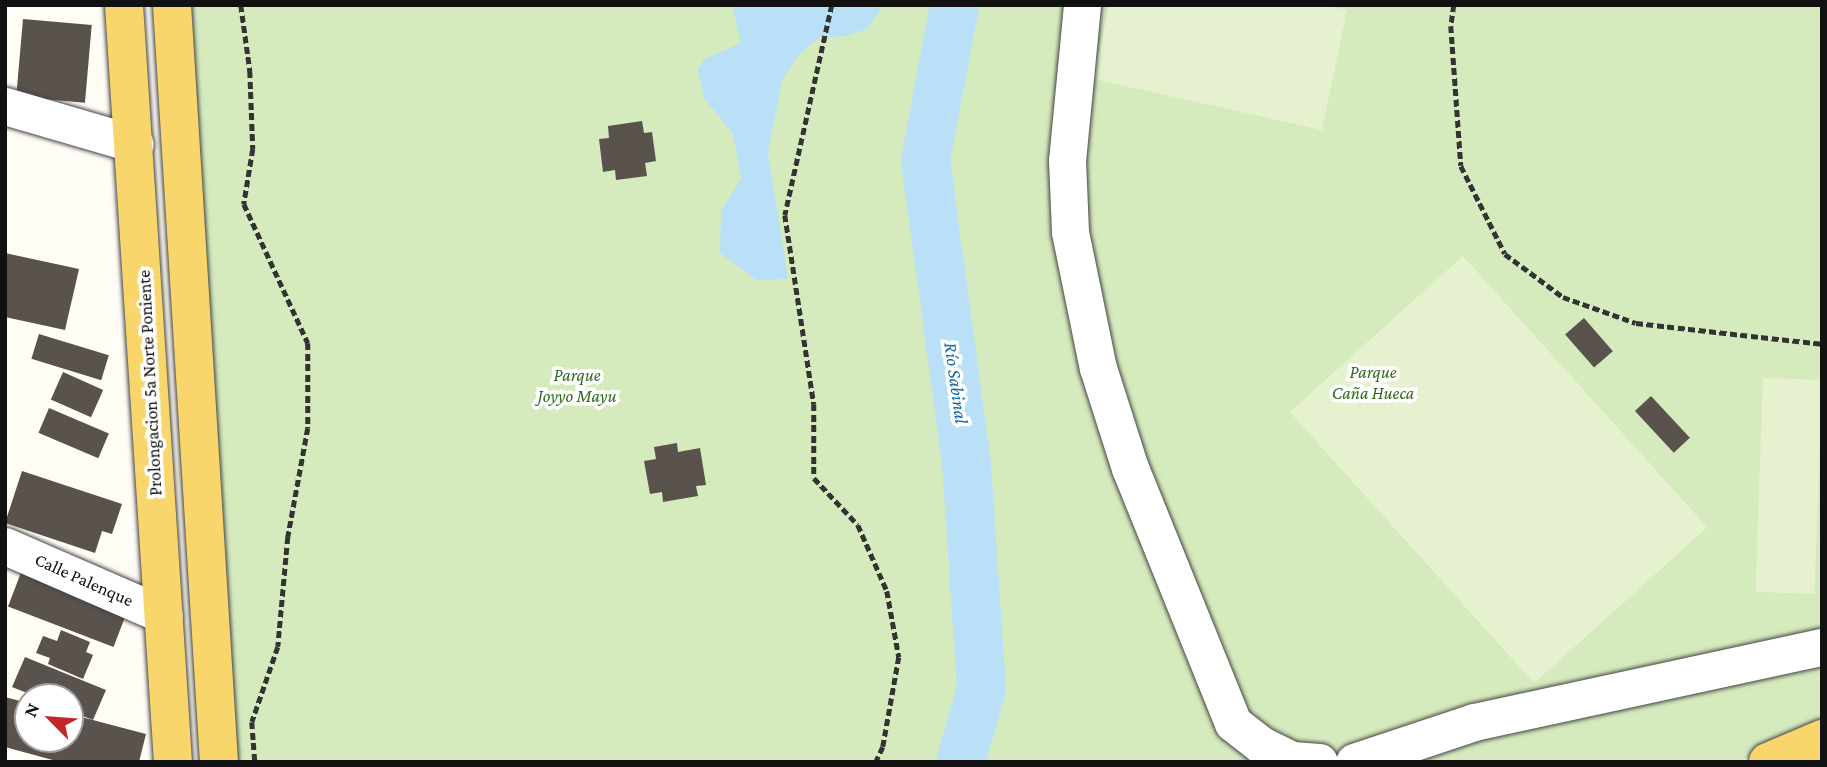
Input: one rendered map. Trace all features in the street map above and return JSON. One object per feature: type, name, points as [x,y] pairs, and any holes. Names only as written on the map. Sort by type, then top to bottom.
[{"type":"main road","name":"Prolongacion 5a Norte Poniente","points":[[124,5],[173,762]]},
{"type":"main road","points":[[172,5],[219,762]]},
{"type":"main road","points":[[1768,762],[1822,739]]},
{"type":"street","points":[[1082,5],[1070,106],[1067,160],[1069,220],[1082,303],[1098,368],[1130,468],[1233,723],[1261,745],[1292,760],[1319,762]]},
{"type":"street","points":[[5,106],[135,144]]},
{"type":"street","name":"Calle Palenque","points":[[5,546],[164,615]]},
{"type":"street","points":[[1354,762],[1474,722],[1822,647]]},
{"type":"path","points":[[241,5],[250,71],[253,149],[244,204],[308,343],[308,428],[288,537],[278,647],[252,722],[255,762]]},
{"type":"path","points":[[832,5],[785,215],[814,404],[814,478],[859,524],[887,591],[899,657],[883,747],[876,762]]},
{"type":"path","points":[[1454,5],[1451,26],[1461,166],[1505,254],[1563,297],[1636,323],[1822,344]]},
{"type":"green space","points":[[179,5],[1822,5],[1822,723],[1789,735],[1739,762],[226,762]]},
{"type":"green space","points":[[1109,5],[1323,5],[1347,10],[1322,130],[1093,79]]},
{"type":"green space","name":"Parque Caña Hueca","points":[[1463,256],[1707,527],[1534,683],[1290,412]]},
{"type":"green space","points":[[1763,378],[1822,380],[1814,594],[1756,592]]},
{"type":"water","points":[[732,5],[883,6],[867,29],[846,36],[819,38],[799,54],[782,80],[768,153],[788,279],[756,280],[720,253],[721,212],[741,178],[733,134],[704,98],[698,70],[704,59],[741,43]]},
{"type":"building","points":[[23,19],[92,25],[85,103],[16,97]]},
{"type":"building","points":[[642,121],[644,133],[652,132],[656,161],[645,163],[647,176],[616,180],[615,170],[603,172],[599,139],[609,138],[608,126]]},
{"type":"building","points":[[5,253],[79,269],[65,330],[5,317]]},
{"type":"building","points":[[1584,318],[1613,351],[1594,368],[1565,334]]},
{"type":"building","points":[[39,334],[109,355],[101,380],[31,359]]},
{"type":"building","points":[[63,372],[103,390],[91,417],[51,399]]},
{"type":"building","points":[[1651,396],[1690,438],[1674,453],[1635,411]]},
{"type":"building","points":[[49,408],[109,433],[98,458],[38,433]]},
{"type":"building","points":[[677,443],[678,452],[700,448],[706,485],[696,486],[698,496],[663,502],[662,492],[650,494],[644,461],[656,459],[654,447]]},
{"type":"building","points":[[22,471],[122,504],[112,534],[102,531],[95,553],[5,523]]},
{"type":"building","points":[[22,570],[127,610],[114,647],[8,606]]},
{"type":"building","points":[[61,630],[90,642],[86,652],[93,655],[83,679],[48,664],[50,658],[36,653],[43,636],[57,641]]},
{"type":"building","points":[[25,657],[106,690],[93,720],[84,716],[84,683],[14,683],[14,688],[12,687]]},
{"type":"building","points":[[5,697],[14,699],[14,749],[5,747]]},
{"type":"building","points":[[84,718],[146,734],[139,762],[60,762],[27,753],[84,753]]},
{"type":"waterway","name":"Río Sabinal","points":[[954,5],[925,160],[966,463],[981,688],[960,762]]},
{"type":"park label","name":"Parque Joyyo Mayu","points":[[577,386]]}]
